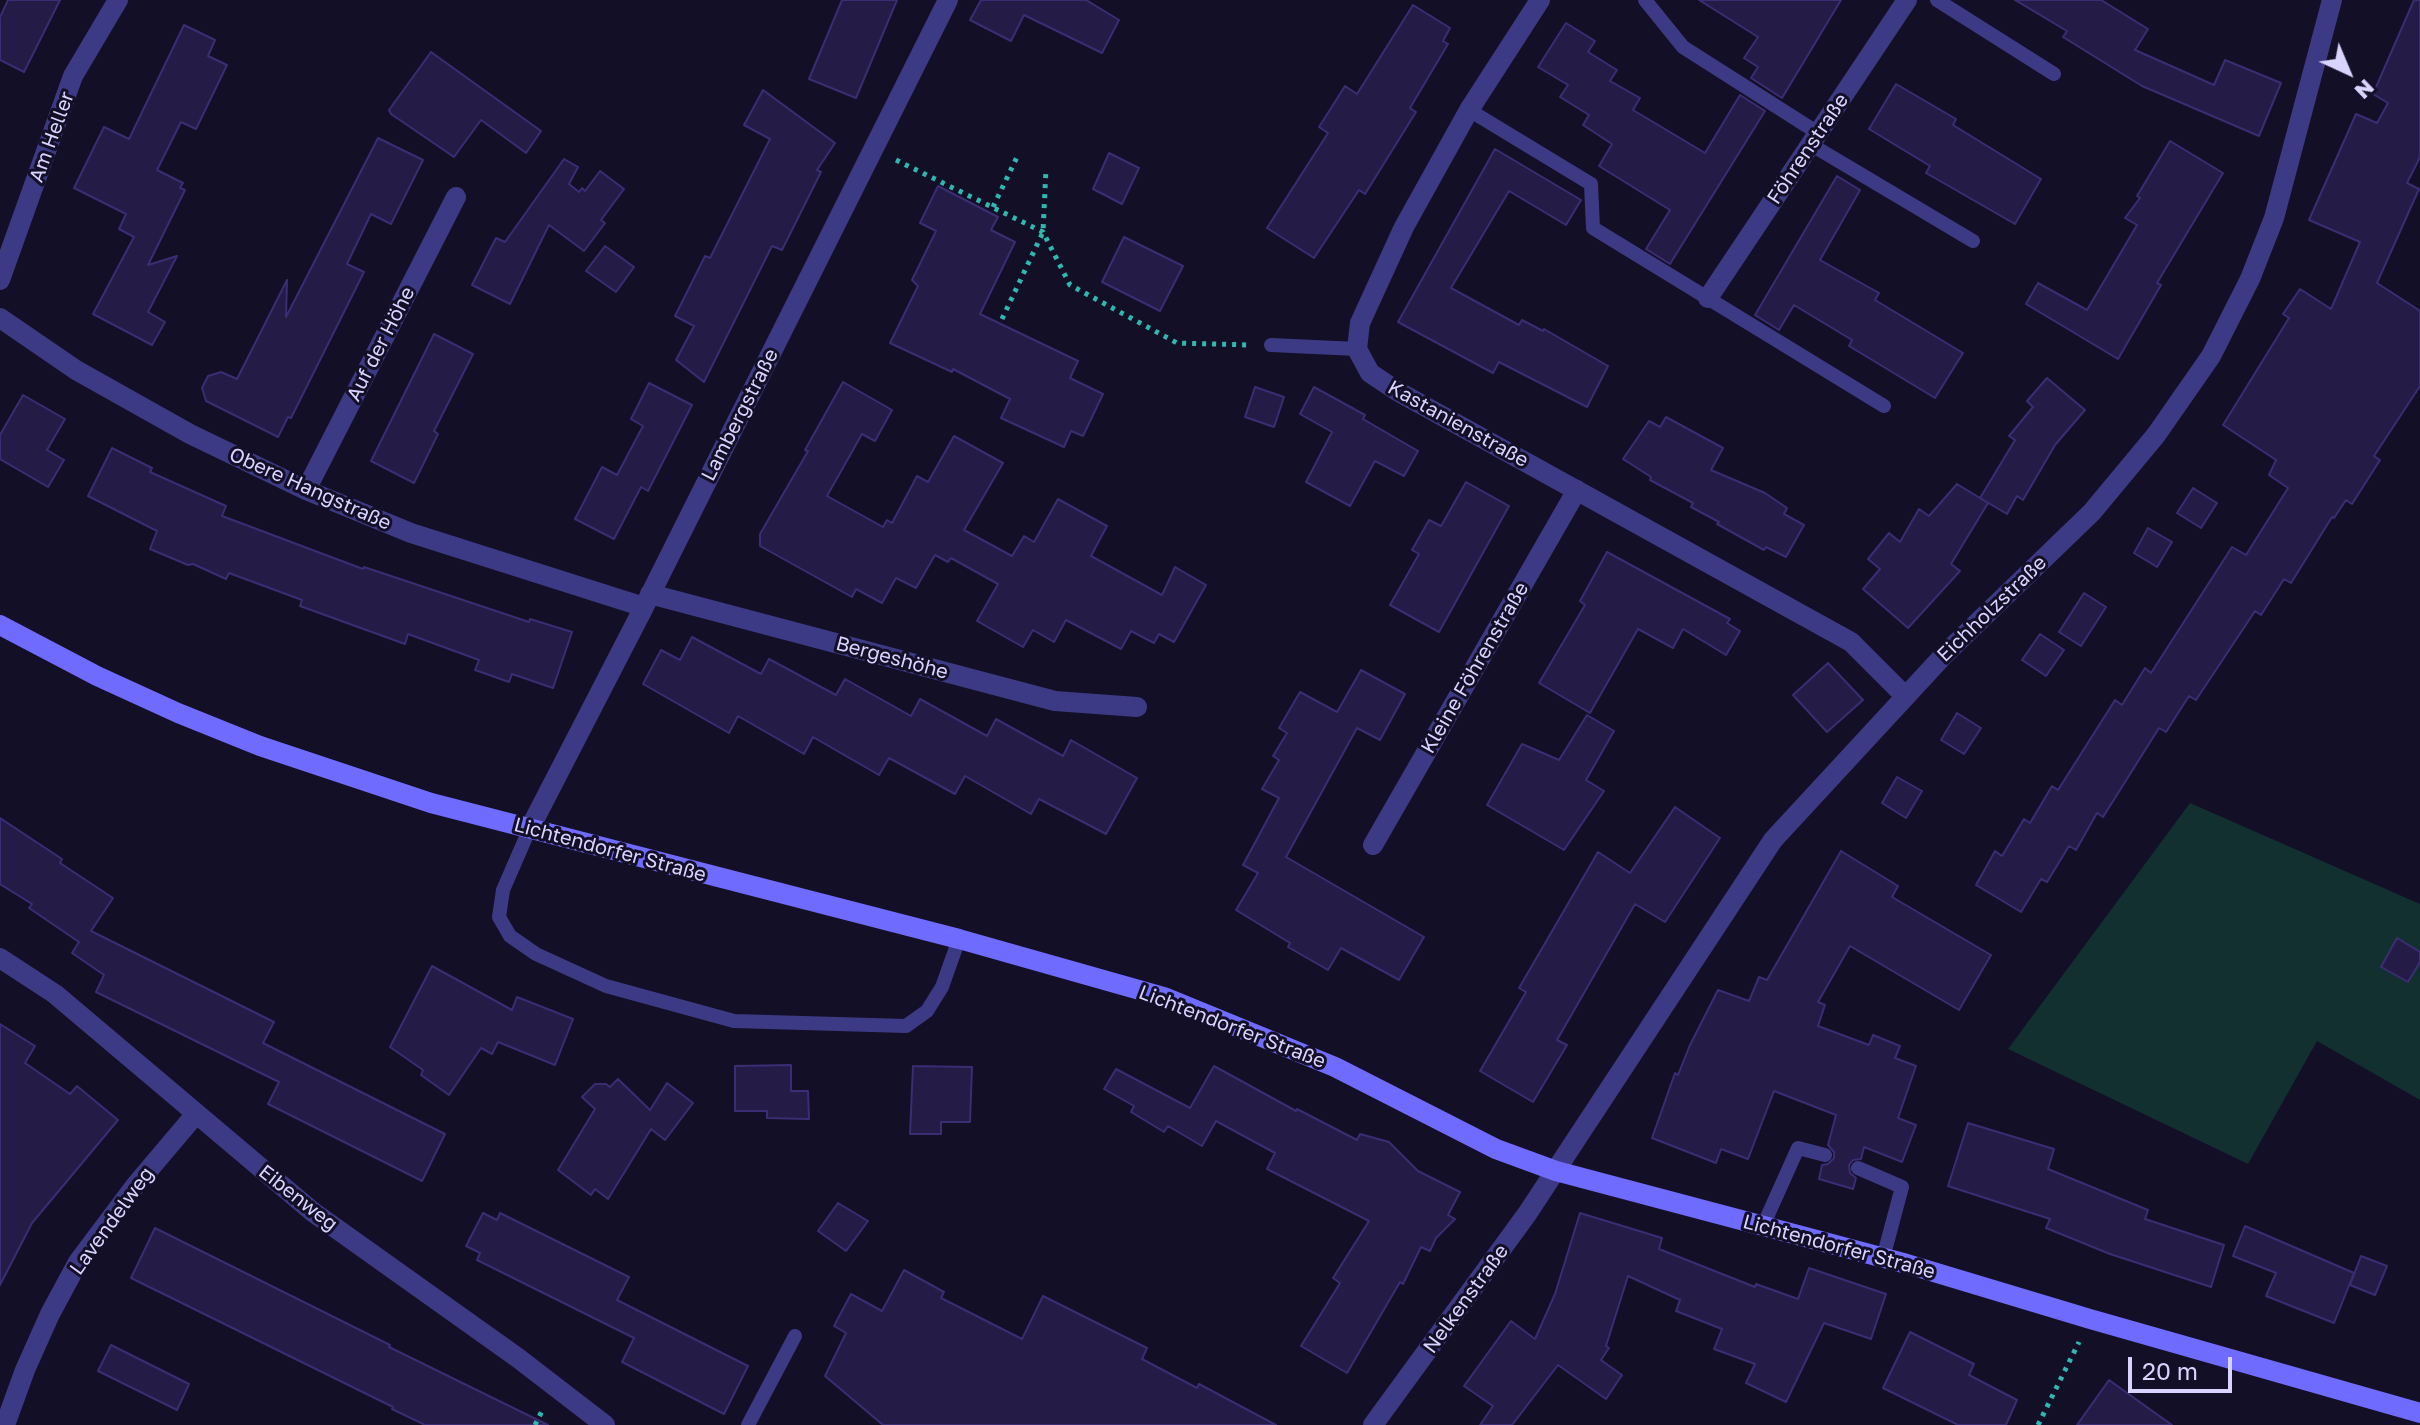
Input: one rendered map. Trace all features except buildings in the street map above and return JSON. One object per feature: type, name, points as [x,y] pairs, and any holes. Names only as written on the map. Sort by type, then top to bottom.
[{"type":"main road","name":"Lichtendorfer Straße","points":[[0,625],[97,676],[178,713],[260,746],[431,803],[959,939],[1164,997],[1335,1067],[1496,1149],[1556,1171],[1883,1258],[2420,1413]]},
{"type":"street","name":"Am Heller","points":[[0,280],[73,76],[118,0]]},
{"type":"street","name":"Lambergstraße","points":[[530,828],[948,0]]},
{"type":"street","points":[[1357,349],[1360,323],[1404,227],[1469,110],[1540,0]]},
{"type":"street","name":"Föhrenstraße","points":[[1708,298],[1907,0]]},
{"type":"street","name":"Eichholzstraße","points":[[1556,1171],[1773,840],[1905,696],[2092,512],[2156,435],[2211,356],[2250,279],[2274,218],[2332,0]]},
{"type":"street","name":"Auf der Höhe","points":[[306,490],[456,197]]},
{"type":"street","name":"Obere Hangstraße","points":[[0,318],[76,370],[190,434],[306,490],[411,533],[647,600]]},
{"type":"street","name":"Kastanienstraße","points":[[1357,349],[1370,373],[1397,391],[1851,642],[1905,696]]},
{"type":"street","name":"Kleine Föhrenstraße","points":[[1373,845],[1577,490]]},
{"type":"street","name":"Bergeshöhe","points":[[647,600],[1055,701],[1137,707]]},
{"type":"street","name":"Eibenweg","points":[[0,958],[55,994],[313,1212],[518,1358],[605,1425]]},
{"type":"street","name":"Lavendelweg","points":[[5,1425],[31,1356],[78,1262],[135,1186],[195,1115]]},
{"type":"street","name":"Nelkenstraße","points":[[1373,1425],[1556,1171]]},
{"type":"lane","points":[[1645,0],[1683,47],[1814,139],[1973,241]]},
{"type":"lane","points":[[1937,0],[2054,74]]},
{"type":"lane","points":[[1469,110],[1591,184],[1593,228],[1884,406]]},
{"type":"lane","points":[[1271,345],[1357,349]]},
{"type":"lane","points":[[530,828],[503,890],[499,917],[510,936],[536,954],[606,986],[734,1021],[906,1026],[927,1011],[942,987],[959,939]]},
{"type":"lane","points":[[1763,1226],[1798,1148],[1825,1155]]},
{"type":"lane","points":[[1858,1168],[1902,1187],[1883,1258]]},
{"type":"lane","points":[[748,1425],[795,1336]]},
{"type":"path","points":[[874,149],[1043,232],[1070,285],[1177,343],[1271,345]]},
{"type":"path","points":[[993,207],[1018,155]]},
{"type":"path","points":[[1002,319],[1043,232],[1046,169]]},
{"type":"path","points":[[2038,1425],[2090,1319]]},
{"type":"green space","points":[[2190,803],[2420,904],[2420,1100],[2317,1041],[2248,1164],[2008,1049]]}]
